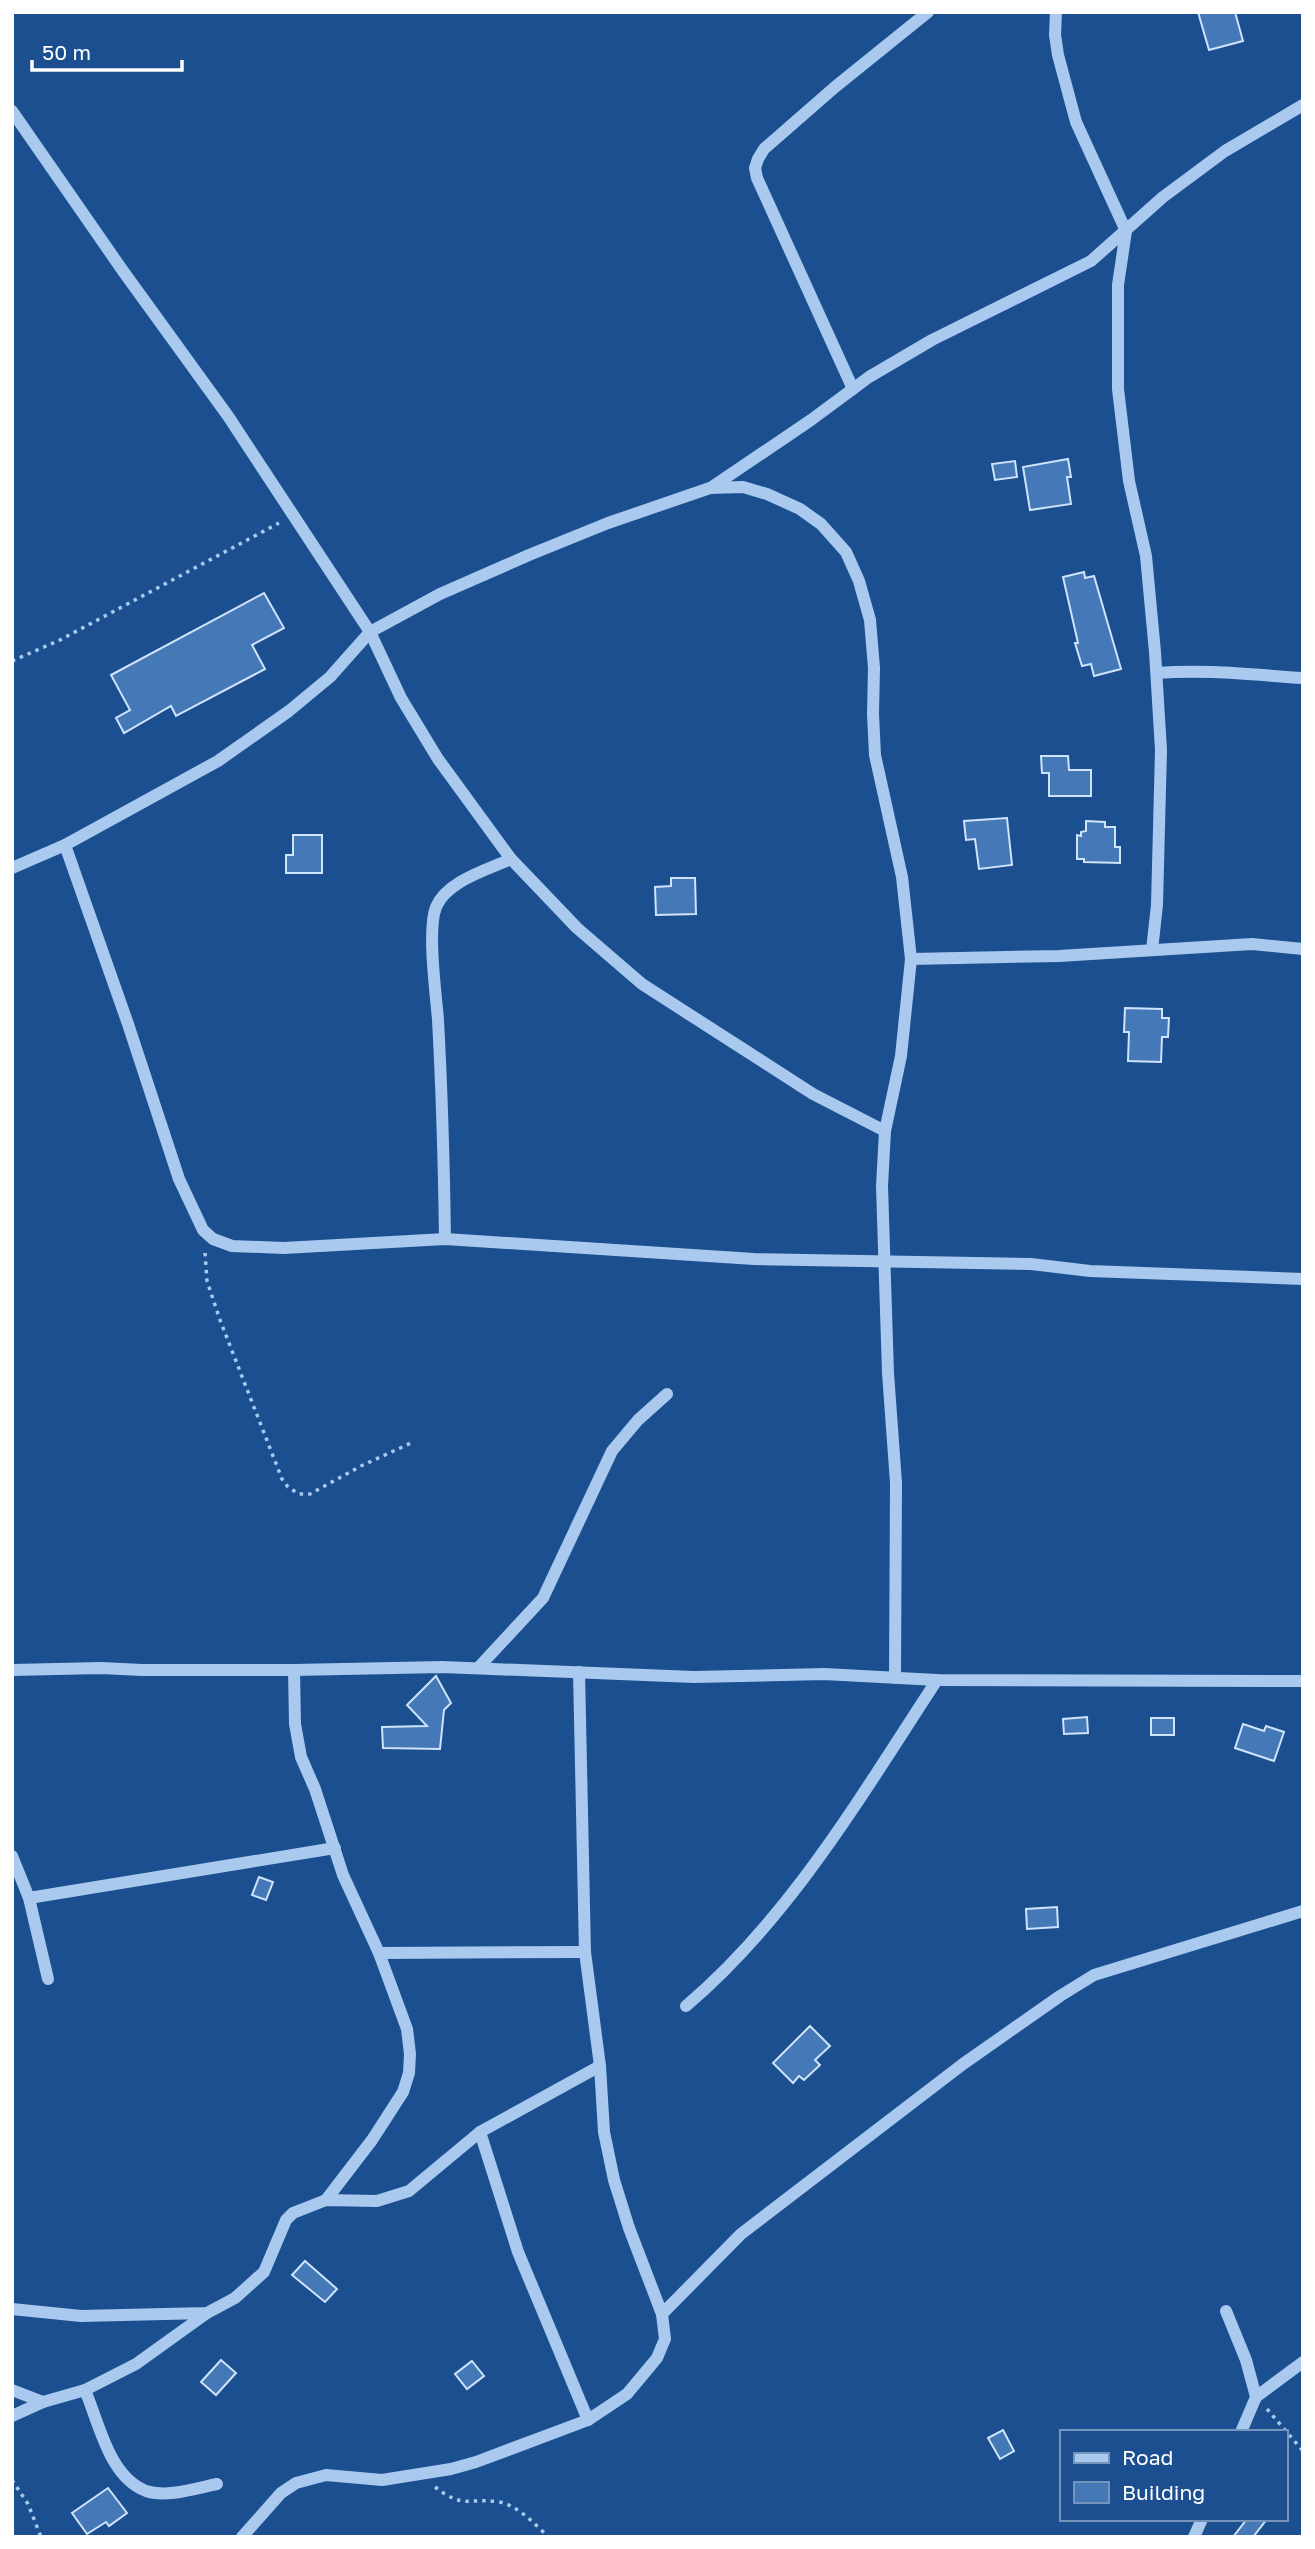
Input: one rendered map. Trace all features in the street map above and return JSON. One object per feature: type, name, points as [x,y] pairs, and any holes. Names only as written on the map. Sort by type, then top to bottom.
[{"type":"street","points":[[853,389],[807,293],[757,178],[755,167],[758,159],[776,139],[928,12]]},
{"type":"street","points":[[1056,12],[1058,55],[1076,122],[1126,231],[1118,285],[1118,389],[1129,481],[1146,556],[1157,673],[1161,792],[1157,905],[1152,950]]},
{"type":"street","points":[[12,868],[65,845],[218,761],[269,726],[330,677],[370,632],[440,594],[529,555],[608,523],[710,488],[869,377],[932,340],[1091,261],[1163,197],[1225,150],[1303,105]]},
{"type":"street","points":[[12,111],[122,271],[228,416],[370,632],[401,698],[438,759],[511,859],[577,928],[642,984],[813,1094],[885,1131]]},
{"type":"street","points":[[710,488],[743,487],[800,509],[821,524],[846,552],[859,581],[870,620],[875,755],[902,877],[911,959],[901,1056],[885,1131],[882,1186],[888,1373],[896,1483],[895,1678]]},
{"type":"street","points":[[1157,673],[1189,670],[1303,678]]},
{"type":"street","points":[[65,845],[175,1167],[203,1230],[213,1239],[232,1246],[271,1248],[446,1239],[754,1259],[1031,1264],[1090,1270],[1303,1279]]},
{"type":"street","points":[[446,1239],[441,1072],[433,934],[436,907],[450,891],[470,877],[511,859]]},
{"type":"street","points":[[911,959],[1059,956],[1252,944],[1303,949]]},
{"type":"street","points":[[478,1668],[543,1598],[612,1451],[638,1420],[667,1394]]},
{"type":"street","points":[[12,1670],[442,1667],[694,1677],[824,1674],[937,1680],[1303,1681]]},
{"type":"street","points":[[293,1670],[295,1724],[301,1756],[315,1789],[343,1875],[379,1953],[407,2029],[410,2054],[410,2073],[403,2092],[326,2200]]},
{"type":"street","points":[[242,2537],[281,2493],[296,2483],[326,2475],[382,2480],[419,2476],[477,2462],[589,2420],[627,2394],[657,2358],[665,2339],[662,2314],[629,2228],[614,2180],[604,2132],[600,2066],[585,1952],[579,1672]]},
{"type":"street","points":[[686,2006],[716,1981],[787,1902],[857,1803],[937,1680]]},
{"type":"street","points":[[29,1898],[335,1848]]},
{"type":"street","points":[[12,1856],[29,1898],[48,1979]]},
{"type":"street","points":[[662,2314],[741,2234],[962,2064],[1060,1996],[1094,1975],[1303,1911]]},
{"type":"street","points":[[379,1953],[585,1952]]},
{"type":"street","points":[[12,2416],[43,2402],[85,2390],[136,2364],[207,2313],[235,2298],[264,2272],[286,2220],[293,2213],[326,2200],[377,2201],[408,2191],[481,2132],[600,2066]]},
{"type":"street","points":[[481,2132],[518,2252],[589,2420]]},
{"type":"street","points":[[12,2309],[81,2316],[207,2313]]},
{"type":"street","points":[[1226,2311],[1246,2360],[1256,2397]]},
{"type":"street","points":[[1242,2430],[1256,2397],[1303,2362]]},
{"type":"street","points":[[12,2390],[43,2402]]},
{"type":"street","points":[[85,2390],[113,2463],[125,2478],[147,2491],[156,2492],[217,2484]]},
{"type":"street","points":[[1194,2537],[1201,2521]]},
{"type":"path","points":[[12,661],[61,640],[293,515]]},
{"type":"path","points":[[203,1230],[207,1281],[282,1479],[288,1487],[299,1494],[310,1494],[411,1443]]},
{"type":"path","points":[[1256,2397],[1285,2430]]},
{"type":"path","points":[[1287,2433],[1303,2451]]},
{"type":"path","points":[[419,2476],[461,2503],[498,2501],[513,2507],[549,2537]]},
{"type":"path","points":[[12,2480],[27,2504],[41,2537]]},
{"type":"building","points":[[1198,12],[1235,12],[1243,41],[1209,50]]},
{"type":"building","points":[[1068,459],[1071,477],[1067,477],[1071,504],[1030,510],[1023,467]]},
{"type":"building","points":[[1015,461],[1017,477],[995,480],[992,464]]},
{"type":"building","points":[[1084,572],[1085,578],[1094,576],[1121,669],[1094,676],[1091,664],[1082,666],[1063,577]]},
{"type":"building","points":[[264,593],[284,628],[252,645],[265,669],[176,716],[171,706],[124,733],[116,718],[130,710],[111,675]]},
{"type":"building","points":[[1041,756],[1068,756],[1069,770],[1091,770],[1091,796],[1049,796],[1049,773],[1042,773]]},
{"type":"building","points":[[1007,818],[1012,865],[979,869],[975,839],[966,840],[964,821]]},
{"type":"building","points":[[1086,821],[1105,822],[1105,827],[1115,827],[1115,847],[1120,847],[1120,863],[1084,862],[1084,859],[1077,859],[1077,835],[1081,836],[1081,832],[1086,831]]},
{"type":"building","points":[[293,835],[322,835],[322,873],[286,873],[286,855],[293,855]]},
{"type":"building","points":[[671,878],[695,878],[696,914],[656,915],[655,887],[671,886]]},
{"type":"building","points":[[1125,1008],[1162,1009],[1162,1018],[1169,1018],[1168,1037],[1162,1037],[1161,1062],[1128,1061],[1129,1032],[1124,1032]]},
{"type":"building","points":[[436,1676],[451,1703],[444,1710],[440,1749],[383,1748],[382,1727],[427,1726],[407,1705]]},
{"type":"building","points":[[1087,1717],[1088,1733],[1064,1734],[1063,1719]]},
{"type":"building","points":[[1151,1718],[1174,1718],[1174,1735],[1151,1735]]},
{"type":"building","points":[[1243,1724],[1264,1731],[1266,1726],[1284,1732],[1274,1761],[1235,1748]]},
{"type":"building","points":[[259,1877],[273,1882],[266,1900],[252,1895]]},
{"type":"building","points":[[1057,1907],[1058,1927],[1027,1929],[1026,1909]]},
{"type":"building","points":[[810,2026],[830,2046],[815,2060],[820,2065],[804,2080],[799,2076],[793,2083],[773,2063]]},
{"type":"building","points":[[305,2261],[337,2289],[325,2302],[292,2275]]},
{"type":"building","points":[[221,2360],[236,2373],[216,2395],[201,2382]]},
{"type":"building","points":[[472,2361],[484,2376],[467,2389],[455,2374]]},
{"type":"building","points":[[1003,2430],[1014,2451],[1000,2459],[988,2438]]},
{"type":"building","points":[[108,2488],[127,2513],[109,2526],[106,2522],[87,2534],[72,2513]]},
{"type":"building","points":[[1245,2521],[1265,2521],[1253,2537],[1233,2537]]}]
